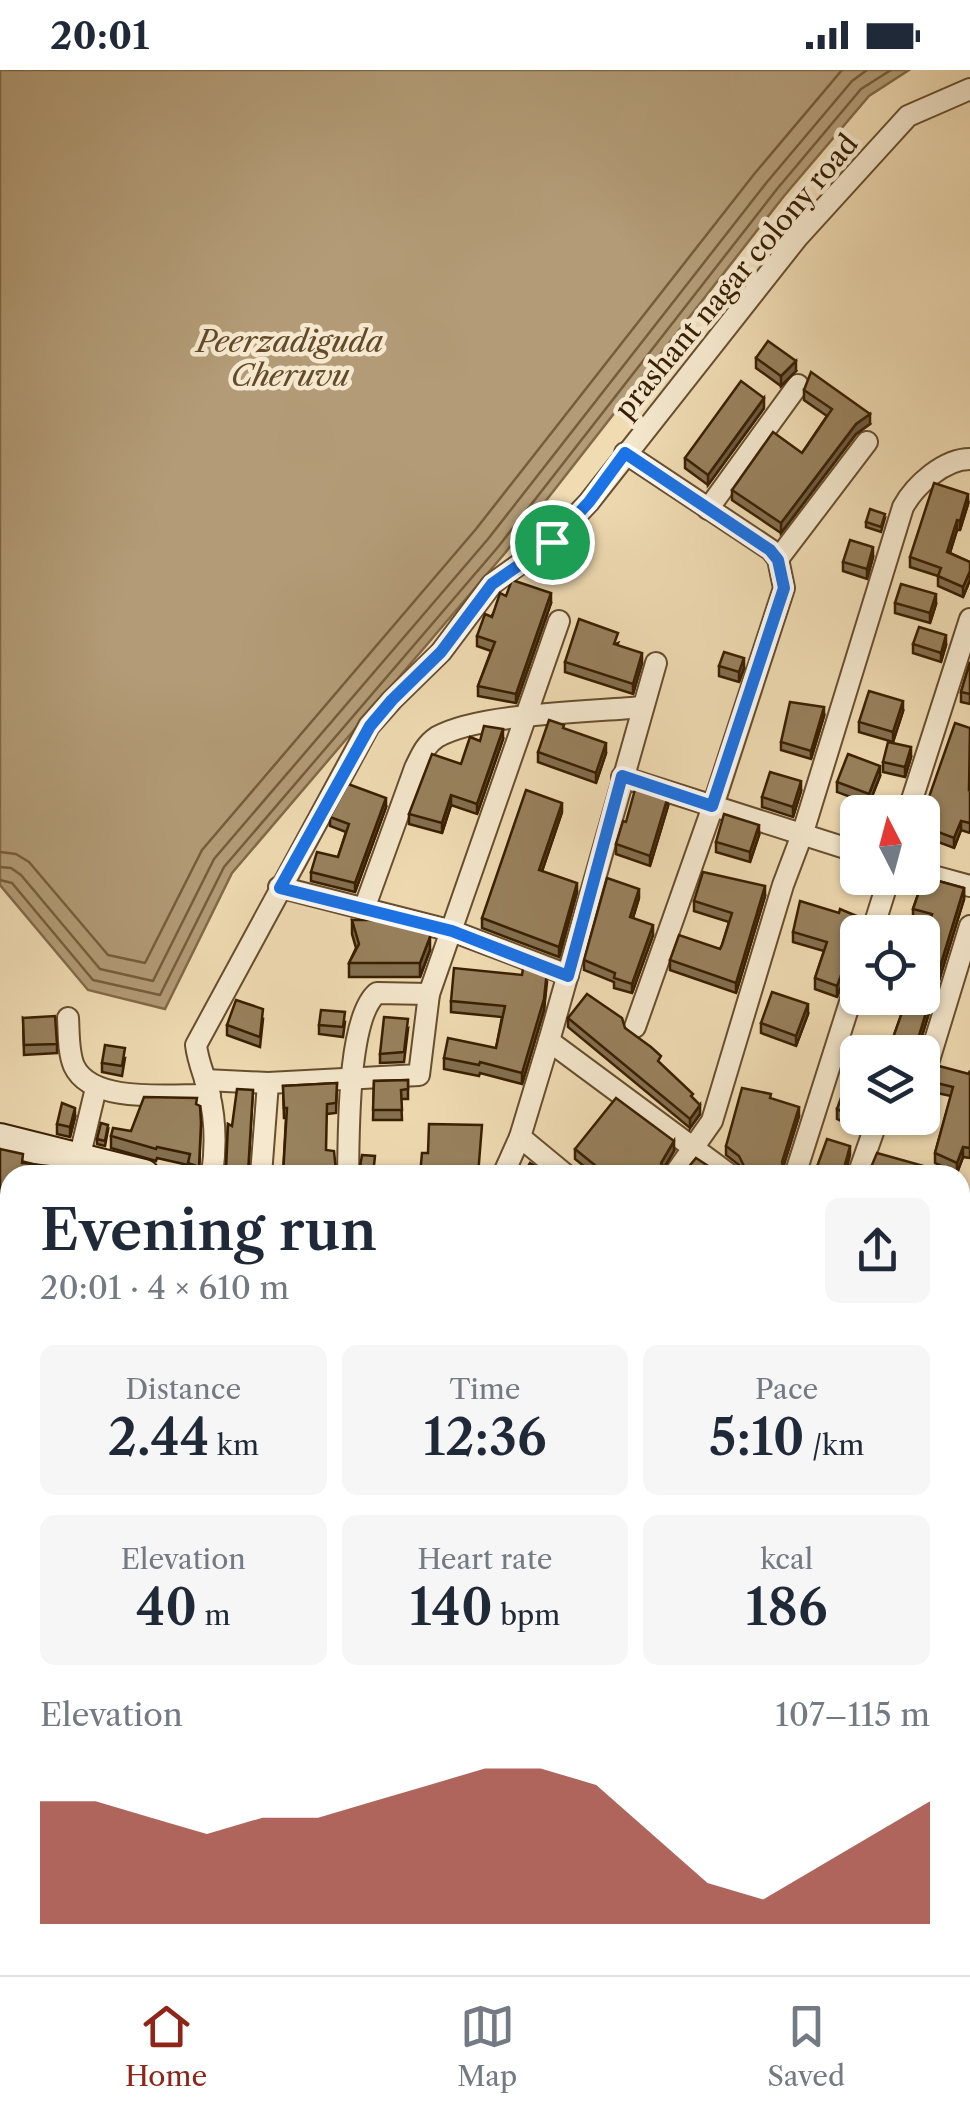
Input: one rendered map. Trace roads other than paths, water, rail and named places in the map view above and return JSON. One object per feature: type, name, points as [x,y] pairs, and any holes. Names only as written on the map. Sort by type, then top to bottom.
[{"type":"street","name":"prashant nagar colony road","points":[[213,1165],[217,1140],[196,1045],[370,726],[441,652],[492,584],[552,542],[589,502],[797,238],[908,116],[970,89]]},
{"type":"street","points":[[708,509],[798,385]]},
{"type":"street","points":[[778,560],[867,442]]},
{"type":"street","points":[[625,453],[770,550],[778,560],[784,588],[635,1028]]},
{"type":"street","points":[[681,1165],[712,1121],[903,507],[911,492],[922,483],[959,459],[970,458]]},
{"type":"street","points":[[913,795],[970,619]]},
{"type":"street","points":[[68,1018],[74,1066],[90,1085],[108,1092],[419,1075],[430,994],[559,621]]},
{"type":"street","points":[[507,1165],[520,1137],[568,976],[656,663]]},
{"type":"street","points":[[364,909],[425,747],[436,738],[470,724],[643,707]]},
{"type":"street","points":[[622,776],[840,845]]},
{"type":"street","points":[[940,878],[970,886]]},
{"type":"street","points":[[280,888],[452,931],[568,976]]},
{"type":"street","points":[[937,1035],[970,926]]},
{"type":"street","points":[[348,1165],[351,1078],[365,1010],[377,994],[430,994]]},
{"type":"street","points":[[798,1165],[846,1015]]},
{"type":"street","points":[[549,1040],[717,1165]]},
{"type":"street","points":[[262,1165],[268,1083]]},
{"type":"street","points":[[0,1139],[66,1163],[96,1088]]},
{"type":"street","points":[[862,1165],[872,1135]]},
{"type":"street","points":[[520,1137],[554,1165]]},
{"type":"water","name":"Peerzadiguda Cheruvu","points":[[0,70],[909,70],[869,96],[784,196],[505,553],[232,873],[165,1009],[88,990],[0,885]]}]
